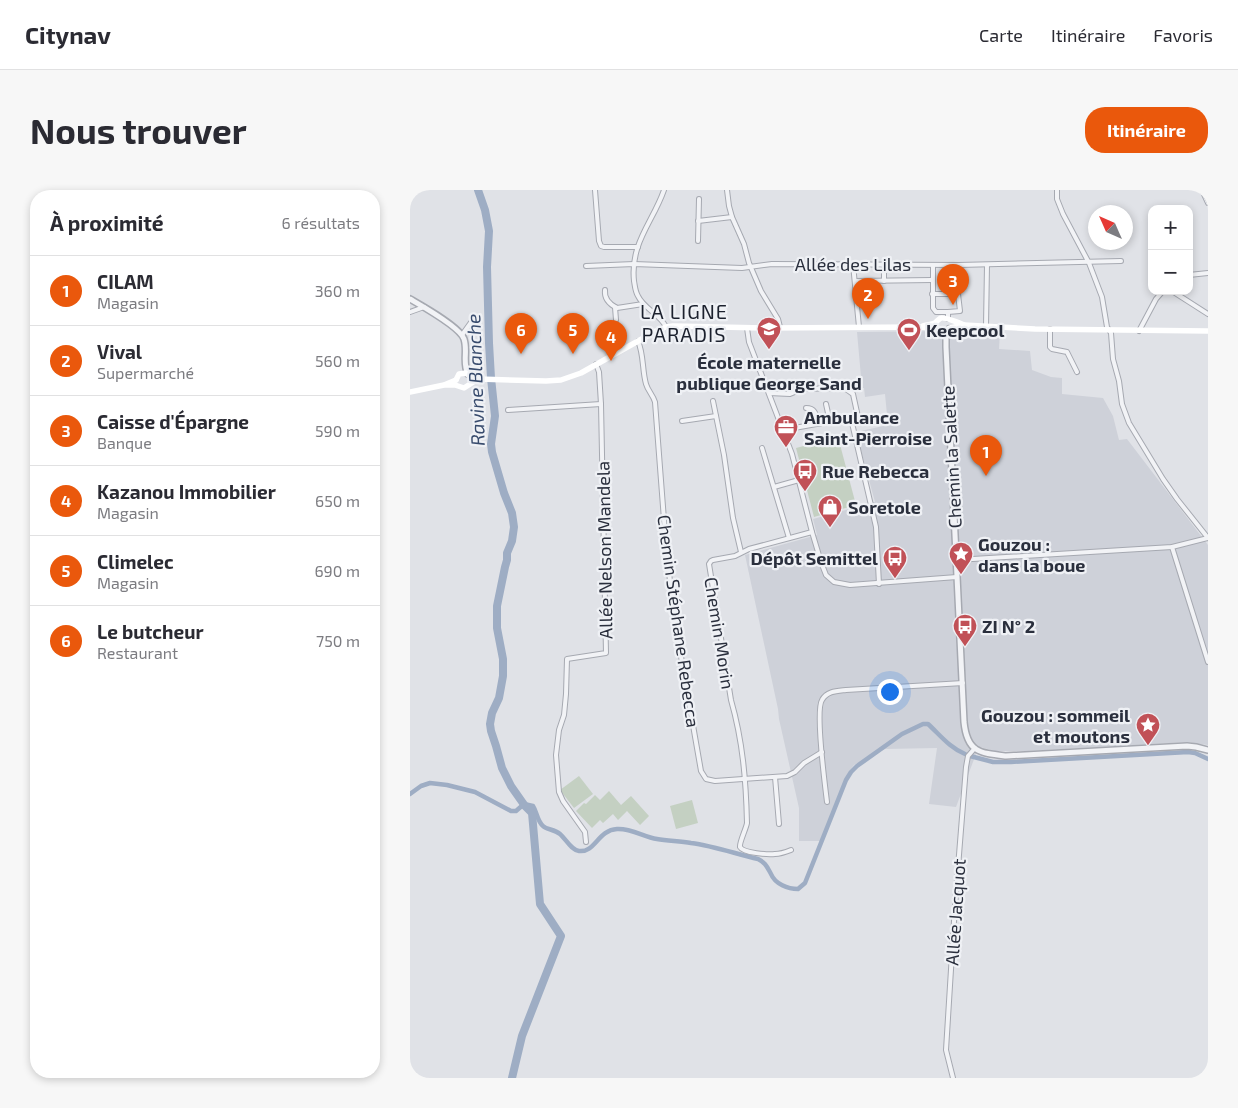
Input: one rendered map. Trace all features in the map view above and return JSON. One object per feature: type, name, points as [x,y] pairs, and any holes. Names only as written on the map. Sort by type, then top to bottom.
[{"type":"main road","points":[[921,327],[937,322],[945,317],[949,322],[964,325],[1050,329],[1208,331]]},
{"type":"main road","points":[[937,322],[939,329]]},
{"type":"main road","points":[[410,392],[444,385],[456,380],[460,374],[464,373],[478,379],[561,380],[581,373],[638,341],[666,327],[673,326],[747,328],[921,327],[944,331],[949,322]]},
{"type":"main road","points":[[468,375],[471,380],[470,384]]},
{"type":"main road","points":[[444,385],[464,388],[478,379]]},
{"type":"main road","points":[[456,380],[459,386]]},
{"type":"street","points":[[595,190],[601,246],[638,247]]},
{"type":"street","points":[[664,190],[643,233],[634,264],[634,274],[638,297],[666,327]]},
{"type":"street","points":[[727,190],[732,217],[744,244],[750,267],[778,319],[780,328]]},
{"type":"street","points":[[956,560],[1172,547],[1208,538],[1163,479],[1129,423],[1122,404],[1119,381],[1113,359],[1111,333],[1102,297],[1089,263],[1063,214],[1057,199],[1056,190]]},
{"type":"street","points":[[1202,190],[1208,202]]},
{"type":"street","points":[[698,241],[700,199]]},
{"type":"street","points":[[698,221],[732,217]]},
{"type":"street","name":"Allée des Lilas","points":[[586,266],[634,264],[734,268],[772,264],[987,265],[1121,262]]},
{"type":"street","points":[[853,264],[860,327]]},
{"type":"street","points":[[884,264],[884,281]]},
{"type":"street","points":[[932,265],[933,308],[949,322],[960,311],[959,278]]},
{"type":"street","points":[[986,326],[987,265]]},
{"type":"street","points":[[1193,275],[1208,273]]},
{"type":"street","points":[[855,281],[932,280]]},
{"type":"street","points":[[605,290],[606,300],[615,307],[644,304]]},
{"type":"street","points":[[932,294],[958,294]]},
{"type":"street","points":[[1139,331],[1160,295]]},
{"type":"street","points":[[1178,295],[1208,314]]},
{"type":"street","points":[[410,299],[449,324],[462,335],[465,342],[464,359],[468,375]]},
{"type":"street","points":[[410,312],[424,307]]},
{"type":"street","points":[[615,307],[616,320]]},
{"type":"street","points":[[462,335],[472,321]]},
{"type":"street","name":"Chemin la Salette","points":[[949,322],[946,347],[965,732],[968,741],[975,748]]},
{"type":"street","points":[[747,328],[749,342],[792,454],[812,532],[826,575],[834,582],[850,586],[957,577]]},
{"type":"street","name":"Chemin la Salette","points":[[939,329],[946,347]]},
{"type":"street","points":[[1050,329],[1050,348],[1067,352],[1077,372]]},
{"type":"street","name":"Chemin Stéphane Rebecca","points":[[638,341],[642,351],[646,386],[654,396],[655,402],[667,559],[700,771],[705,778],[710,780],[789,776],[804,763],[822,752]]},
{"type":"street","points":[[460,374],[464,359]]},
{"type":"street","name":"Allée Nelson Mandela","points":[[586,842],[585,832],[563,801],[559,792],[556,754],[559,730],[564,715],[567,659],[606,653],[601,404],[599,372],[596,364]]},
{"type":"street","points":[[769,394],[790,394],[802,389],[846,389],[853,394],[858,417],[852,423]]},
{"type":"street","points":[[713,401],[724,455],[733,518],[741,552]]},
{"type":"street","points":[[508,410],[601,404]]},
{"type":"street","points":[[826,404],[830,422]]},
{"type":"street","points":[[806,408],[814,410],[818,424]]},
{"type":"street","points":[[682,421],[716,416]]},
{"type":"street","points":[[783,430],[839,420],[852,423]]},
{"type":"street","points":[[852,423],[876,527],[879,584]]},
{"type":"street","points":[[762,448],[789,538]]},
{"type":"street","points":[[774,487],[799,480]]},
{"type":"street","name":"Chemin Morin","points":[[746,779],[741,741],[731,700],[709,564],[711,561],[735,556],[749,549],[812,532]]},
{"type":"street","points":[[1172,547],[1208,662]]},
{"type":"street","points":[[827,802],[819,711],[820,703],[825,696],[833,691],[963,683]]},
{"type":"street","points":[[975,748],[984,753],[1006,756],[1187,746],[1208,750]]},
{"type":"street","name":"Allée Jacquot","points":[[952,1078],[946,1050],[955,905],[966,767],[968,756],[975,748]]},
{"type":"street","points":[[775,778],[780,824]]},
{"type":"street","points":[[746,779],[747,824],[740,844],[742,849],[766,855],[792,850]]},
{"type":"shaded area","points":[[1000,331],[999,349],[1030,351],[1032,370],[1051,377],[1062,378],[1062,394],[1103,398],[1113,416],[1119,440],[1127,439],[1208,545],[1208,745],[1187,742],[1026,751],[995,751],[980,747],[956,807],[929,804],[937,748],[885,749],[854,765],[850,770],[844,781],[822,841],[799,841],[799,808],[745,555],[817,535],[813,519],[875,502],[856,432],[888,425],[885,394],[865,397],[864,388],[862,388],[857,332]]},
{"type":"green space","points":[[838,437],[856,505],[814,517],[796,448]]},
{"type":"green space","points":[[579,776],[593,794],[574,808],[560,790]]},
{"type":"green space","points":[[609,791],[621,805],[631,796],[649,816],[640,825],[627,811],[618,820],[613,814],[603,823],[600,820],[592,828],[576,811],[595,795],[600,800]]},
{"type":"green space","points":[[692,800],[698,823],[676,829],[670,806]]},
{"type":"waterway","name":"Ravine Blanche","points":[[478,190],[485,210],[489,231],[487,267],[489,343],[495,416],[491,444],[504,493],[512,513],[514,527],[497,606],[497,628],[503,659],[503,676],[499,698],[492,713],[490,724],[502,768],[511,786],[532,813],[540,904],[561,936],[522,1036],[512,1078]]},
{"type":"waterway","points":[[410,794],[421,786],[430,783],[475,792],[511,811],[516,811],[524,804],[533,806],[539,822],[543,826],[558,832],[571,846],[579,851],[589,849],[605,833],[617,829],[657,839],[717,848],[758,859],[765,864],[773,878],[779,883],[786,887],[798,889],[805,883],[846,780],[857,766],[902,734],[923,724],[928,724],[950,745],[965,754]]},
{"type":"waterway","points":[[970,756],[993,762],[1011,762],[1188,752],[1208,759]]},
{"type":"place","name":"Caisse d'Épargne","points":[[953,305]]},
{"type":"place","name":"Vival","points":[[868,319]]},
{"type":"place","name":"École maternelle publique George Sand","points":[[769,350]]},
{"type":"place","name":"Keepcool","points":[[909,351]]},
{"type":"place","name":"Le butcheur","points":[[521,354]]},
{"type":"place","name":"Climelec","points":[[573,354]]},
{"type":"place","name":"Kazanou Immobilier","points":[[611,361]]},
{"type":"place","name":"Ambulance Saint-Pierroise","points":[[786,448]]},
{"type":"place","name":"CILAM","points":[[986,476]]},
{"type":"place","name":"Rue Rebecca","points":[[805,492]]},
{"type":"place","name":"Soretole","points":[[830,528]]},
{"type":"place","name":"Gouzou : dans la boue","points":[[961,575]]},
{"type":"place","name":"Dépôt Semittel","points":[[895,579]]},
{"type":"place","name":"ZI N° 2","points":[[965,647]]},
{"type":"place","name":"Gouzou : sommeil et moutons","points":[[1148,746]]},
{"type":"district","name":"LA LIGNE PARADIS","points":[[684,322]]}]
